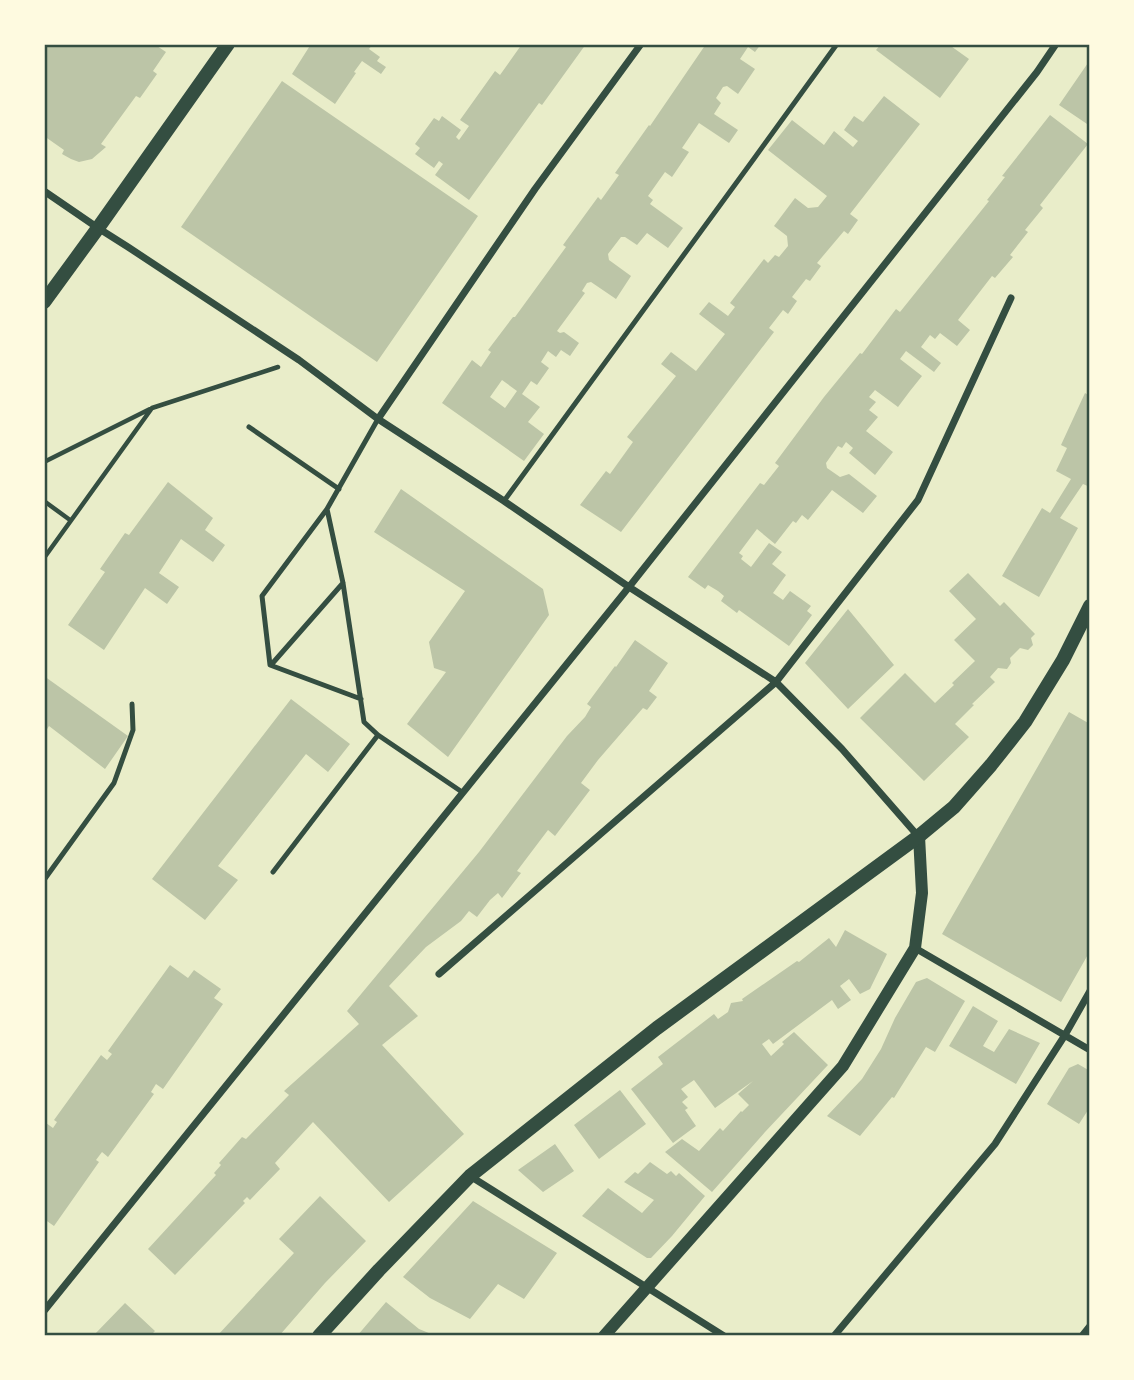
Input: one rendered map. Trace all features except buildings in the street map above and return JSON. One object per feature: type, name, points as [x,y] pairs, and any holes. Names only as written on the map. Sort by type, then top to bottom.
[{"type":"main road","points":[[44,302],[228,44]]},
{"type":"main road","points":[[319,1336],[470,1176],[657,1028],[919,836],[954,807],[1025,722],[1063,660],[1090,606]]},
{"type":"street","points":[[378,419],[535,189],[641,44]]},
{"type":"street","points":[[44,1311],[629,587],[1037,72],[1056,44]]},
{"type":"street","points":[[44,191],[299,360],[378,419],[776,682],[842,749],[919,836],[922,893],[915,948],[843,1066],[606,1336]]},
{"type":"street","points":[[439,974],[776,682],[918,500],[1011,298]]},
{"type":"street","points":[[915,948],[1090,1050]]},
{"type":"street","points":[[834,1336],[995,1144],[1090,991]]},
{"type":"street","points":[[470,1176],[724,1336]]},
{"type":"street","points":[[1082,1336],[1090,1326]]},
{"type":"lane","points":[[503,501],[837,44]]},
{"type":"lane","points":[[270,665],[262,596],[327,509],[378,419]]},
{"type":"lane","points":[[249,427],[339,489]]},
{"type":"lane","points":[[327,509],[343,583],[365,722],[378,735],[462,792]]},
{"type":"lane","points":[[270,665],[343,583]]},
{"type":"lane","points":[[270,665],[361,699]]},
{"type":"lane","points":[[44,880],[114,783],[133,730],[132,704]]},
{"type":"lane","points":[[273,872],[378,735]]},
{"type":"path","points":[[44,462],[152,408],[299,360]]},
{"type":"path","points":[[44,558],[152,408]]},
{"type":"path","points":[[44,501],[71,520]]}]
